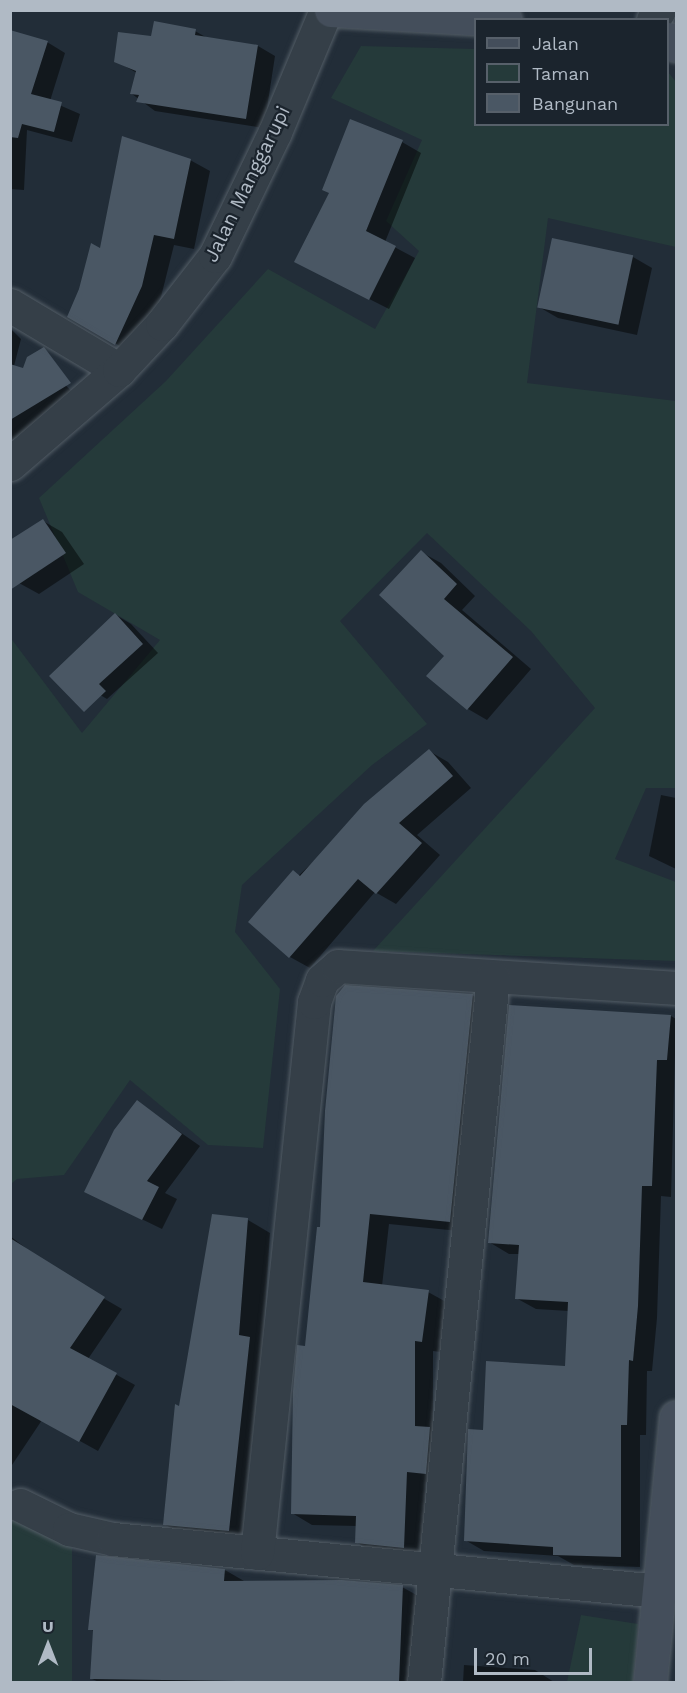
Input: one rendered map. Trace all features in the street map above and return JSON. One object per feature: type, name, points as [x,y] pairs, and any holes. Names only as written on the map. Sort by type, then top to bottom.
[{"type":"street","points":[[328,10],[474,18]]},
{"type":"street","name":"Jalan Manggarupi","points":[[10,464],[119,370],[162,324],[215,256],[275,132],[328,10]]},
{"type":"street","points":[[10,305],[119,370]]},
{"type":"street","points":[[257,1553],[314,1002],[322,980],[338,966],[676,988]]},
{"type":"street","points":[[424,1683],[493,977]]},
{"type":"street","points":[[650,1683],[674,1466],[676,1417]]},
{"type":"street","points":[[20,1505],[69,1528],[113,1539],[659,1591]]},
{"type":"green space","points":[[361,46],[474,49],[474,126],[669,126],[669,73],[676,82],[676,247],[548,218],[527,383],[676,401],[676,788],[646,788],[615,859],[676,882],[676,961],[373,951],[595,708],[531,631],[427,533],[340,621],[427,724],[372,765],[242,885],[235,932],[280,989],[263,1148],[208,1145],[130,1080],[64,1175],[17,1179],[11,1184],[10,637],[82,733],[160,640],[78,592],[39,498],[166,381],[268,269],[375,329],[419,251],[386,221],[422,140],[331,98]]},
{"type":"green space","points":[[10,1513],[72,1548],[72,1682],[11,1682]]},
{"type":"green space","points":[[581,1615],[638,1624],[633,1682],[567,1682]]},
{"type":"building","points":[[154,21],[196,29],[195,35],[258,45],[246,119],[136,102],[139,95],[130,94],[136,71],[114,62],[118,32],[151,36]]},
{"type":"building","points":[[10,30],[48,41],[31,94],[62,102],[54,132],[22,124],[18,138],[10,137]]},
{"type":"building","points":[[350,119],[403,140],[366,231],[396,246],[369,300],[294,262],[329,193],[322,190]]},
{"type":"building","points":[[122,136],[191,159],[174,239],[154,235],[142,286],[115,345],[67,317],[79,289],[91,243],[100,248]]},
{"type":"building","points":[[552,238],[633,255],[618,325],[537,307]]},
{"type":"building","points":[[44,347],[71,383],[10,420],[10,364],[23,368],[27,357]]},
{"type":"building","points":[[43,519],[66,553],[10,590],[10,540]]},
{"type":"building","points":[[421,550],[457,584],[444,599],[513,657],[467,710],[426,676],[444,656],[379,595]]},
{"type":"building","points":[[115,613],[143,644],[99,684],[106,691],[84,712],[49,676]]},
{"type":"building","points":[[429,749],[453,776],[399,823],[422,843],[376,894],[358,879],[289,958],[248,922],[293,870],[300,876],[364,804]]},
{"type":"building","points":[[345,985],[473,994],[450,1222],[370,1214],[363,1282],[429,1290],[422,1342],[415,1341],[415,1426],[430,1427],[426,1474],[407,1472],[404,1548],[355,1543],[356,1516],[291,1514],[293,1391],[297,1345],[305,1346],[317,1227],[320,1227],[325,1111],[336,996]]},
{"type":"building","points":[[509,1005],[671,1015],[667,1060],[657,1060],[652,1186],[642,1186],[638,1306],[633,1361],[629,1360],[627,1425],[621,1425],[621,1557],[553,1555],[553,1547],[464,1541],[468,1429],[483,1430],[486,1361],[565,1366],[568,1302],[515,1299],[519,1245],[488,1243]]},
{"type":"building","points":[[137,1100],[182,1134],[147,1181],[159,1187],[142,1220],[84,1192],[114,1130]]},
{"type":"building","points":[[212,1214],[248,1218],[239,1335],[250,1337],[229,1531],[163,1525],[175,1404],[179,1406]]},
{"type":"building","points":[[10,1238],[105,1297],[70,1348],[117,1373],[79,1442],[10,1404]]},
{"type":"building","points":[[96,1555],[225,1569],[224,1581],[342,1580],[403,1585],[399,1683],[90,1679],[93,1630],[88,1630]]}]
